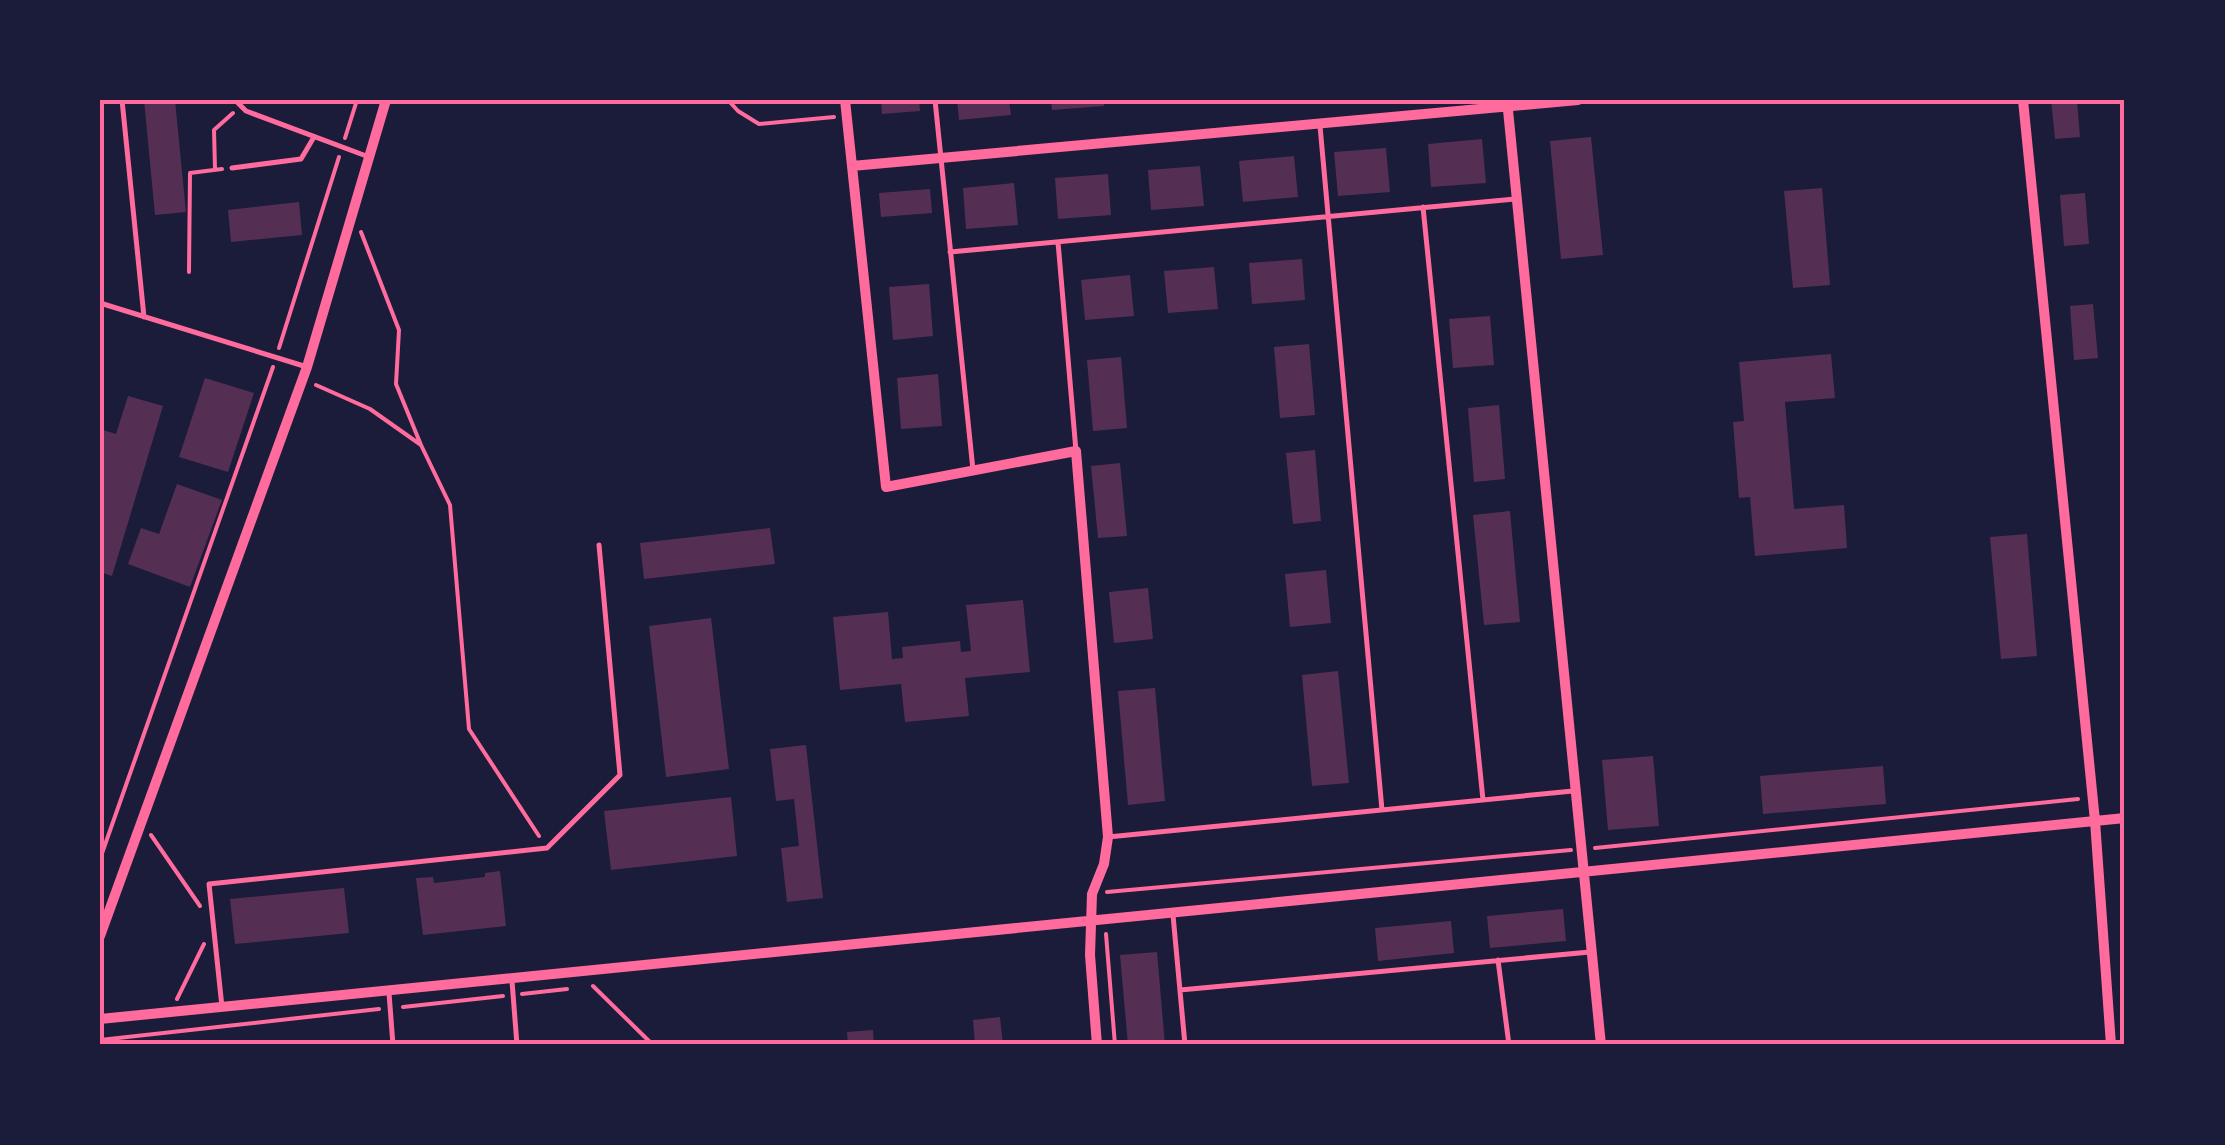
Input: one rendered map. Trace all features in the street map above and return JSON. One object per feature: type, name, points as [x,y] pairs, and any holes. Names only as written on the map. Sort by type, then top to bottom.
[{"type":"street","points":[[100,936],[304,374],[386,100]]},
{"type":"street","points":[[845,100],[886,487],[1076,451],[1108,838],[1104,864],[1093,885],[1090,955],[1098,1045]]},
{"type":"street","points":[[852,166],[1578,100]]},
{"type":"street","points":[[2023,100],[2096,821],[2112,1045]]},
{"type":"street","points":[[1508,104],[1602,1045]]},
{"type":"street","points":[[100,1019],[2125,818]]},
{"type":"lane","points":[[122,100],[144,317]]},
{"type":"lane","points":[[235,100],[246,112],[369,157]]},
{"type":"lane","points":[[935,100],[972,470]]},
{"type":"lane","points":[[1417,100],[1418,115]]},
{"type":"lane","points":[[1320,124],[1382,810]]},
{"type":"lane","points":[[232,168],[301,159],[314,137]]},
{"type":"lane","points":[[950,252],[1517,198]]},
{"type":"lane","points":[[1423,207],[1483,800]]},
{"type":"lane","points":[[1058,242],[1076,451]]},
{"type":"lane","points":[[100,303],[276,358],[304,374]]},
{"type":"lane","points":[[222,1007],[209,884],[547,848],[620,775],[599,545]]},
{"type":"lane","points":[[1108,838],[1576,790]]},
{"type":"lane","points":[[1173,912],[1184,1045]]},
{"type":"lane","points":[[1180,990],[1592,952]]},
{"type":"lane","points":[[1498,960],[1508,1045]]},
{"type":"lane","points":[[511,978],[517,1045]]},
{"type":"lane","points":[[388,990],[393,1045]]},
{"type":"path","points":[[100,860],[276,358],[357,100]]},
{"type":"path","points":[[728,100],[738,112],[758,124],[846,116]]},
{"type":"path","points":[[215,170],[214,130],[241,106]]},
{"type":"path","points":[[189,272],[190,174],[232,168]]},
{"type":"path","points":[[353,212],[399,330],[396,384],[450,506],[469,728],[547,848]]},
{"type":"path","points":[[304,374],[370,409],[420,445]]},
{"type":"path","points":[[142,821],[213,925],[171,1012]]},
{"type":"path","points":[[1106,930],[1115,1045]]},
{"type":"path","points":[[594,986],[653,1045]]},
{"type":"building","points":[[144,100],[175,100],[186,212],[155,215]]},
{"type":"building","points":[[881,100],[919,100],[920,111],[882,114]]},
{"type":"building","points":[[957,100],[1009,100],[1011,115],[959,120]]},
{"type":"building","points":[[1051,100],[1104,100],[1104,106],[1052,110]]},
{"type":"building","points":[[2051,100],[2077,100],[2080,137],[2055,139]]},
{"type":"building","points":[[1591,137],[1603,255],[1561,259],[1550,141]]},
{"type":"building","points":[[1482,139],[1486,183],[1431,187],[1428,144]]},
{"type":"building","points":[[1386,148],[1390,192],[1338,196],[1334,152]]},
{"type":"building","points":[[1294,156],[1298,197],[1243,202],[1239,161]]},
{"type":"building","points":[[1200,166],[1204,206],[1151,210],[1148,170]]},
{"type":"building","points":[[1108,174],[1111,215],[1058,219],[1055,178]]},
{"type":"building","points":[[1014,183],[1018,225],[966,229],[963,188]]},
{"type":"building","points":[[1822,188],[1830,285],[1793,288],[1784,191]]},
{"type":"building","points":[[930,189],[932,213],[881,217],[879,193]]},
{"type":"building","points":[[2085,193],[2089,244],[2064,246],[2060,195]]},
{"type":"building","points":[[299,202],[302,235],[231,242],[228,210]]},
{"type":"building","points":[[1302,259],[1305,300],[1252,304],[1249,263]]},
{"type":"building","points":[[1214,267],[1218,309],[1168,313],[1164,271]]},
{"type":"building","points":[[1130,275],[1134,316],[1085,320],[1081,280]]},
{"type":"building","points":[[929,284],[933,336],[893,340],[889,287]]},
{"type":"building","points":[[2093,304],[2098,358],[2074,360],[2070,306]]},
{"type":"building","points":[[1490,316],[1494,365],[1453,368],[1449,319]]},
{"type":"building","points":[[1309,344],[1315,415],[1280,418],[1274,347]]},
{"type":"building","points":[[1831,354],[1835,398],[1785,402],[1794,509],[1844,505],[1847,548],[1755,556],[1750,497],[1739,498],[1733,422],[1744,421],[1739,362]]},
{"type":"building","points":[[1121,357],[1127,428],[1093,431],[1087,360]]},
{"type":"building","points":[[938,374],[942,426],[901,429],[897,378]]},
{"type":"building","points":[[205,378],[254,393],[228,472],[179,457]]},
{"type":"building","points":[[128,396],[163,406],[112,576],[100,572],[100,429],[116,434]]},
{"type":"building","points":[[1499,405],[1505,479],[1474,482],[1468,408]]},
{"type":"building","points":[[1315,450],[1321,521],[1293,524],[1286,453]]},
{"type":"building","points":[[1120,463],[1127,536],[1098,538],[1091,466]]},
{"type":"building","points":[[177,484],[222,500],[190,587],[128,564],[141,528],[159,534]]},
{"type":"building","points":[[1510,511],[1520,622],[1484,625],[1473,515]]},
{"type":"building","points":[[770,528],[775,564],[644,579],[640,543]]},
{"type":"building","points":[[2027,534],[2037,656],[2001,659],[1990,537]]},
{"type":"building","points":[[1326,570],[1331,623],[1290,627],[1285,574]]},
{"type":"building","points":[[1148,588],[1153,639],[1114,643],[1109,592]]},
{"type":"building","points":[[1023,600],[1030,672],[965,678],[969,716],[905,722],[901,684],[840,690],[833,617],[888,612],[892,659],[903,658],[902,647],[960,641],[961,652],[971,651],[966,605]]},
{"type":"building","points":[[711,618],[729,769],[666,777],[649,626]]},
{"type":"building","points":[[1338,671],[1349,783],[1312,786],[1302,675]]},
{"type":"building","points":[[1155,688],[1165,801],[1128,805],[1118,691]]},
{"type":"building","points":[[806,745],[823,898],[787,902],[781,848],[799,846],[794,799],[776,801],[770,749]]},
{"type":"building","points":[[1653,756],[1659,826],[1608,830],[1602,760]]},
{"type":"building","points":[[1883,766],[1886,804],[1763,814],[1760,776]]},
{"type":"building","points":[[731,797],[737,856],[611,870],[604,811]]},
{"type":"building","points":[[500,871],[506,926],[423,935],[416,878],[433,877],[434,883],[485,877],[485,873]]},
{"type":"building","points":[[344,888],[349,933],[235,944],[230,899]]},
{"type":"building","points":[[1563,909],[1566,941],[1490,948],[1487,916]]},
{"type":"building","points":[[1451,921],[1454,953],[1378,961],[1375,928]]},
{"type":"building","points":[[1157,952],[1165,1045],[1128,1045],[1120,955]]},
{"type":"building","points":[[1000,1017],[1003,1045],[975,1045],[973,1020]]},
{"type":"building","points":[[873,1030],[874,1045],[848,1045],[847,1032]]}]
